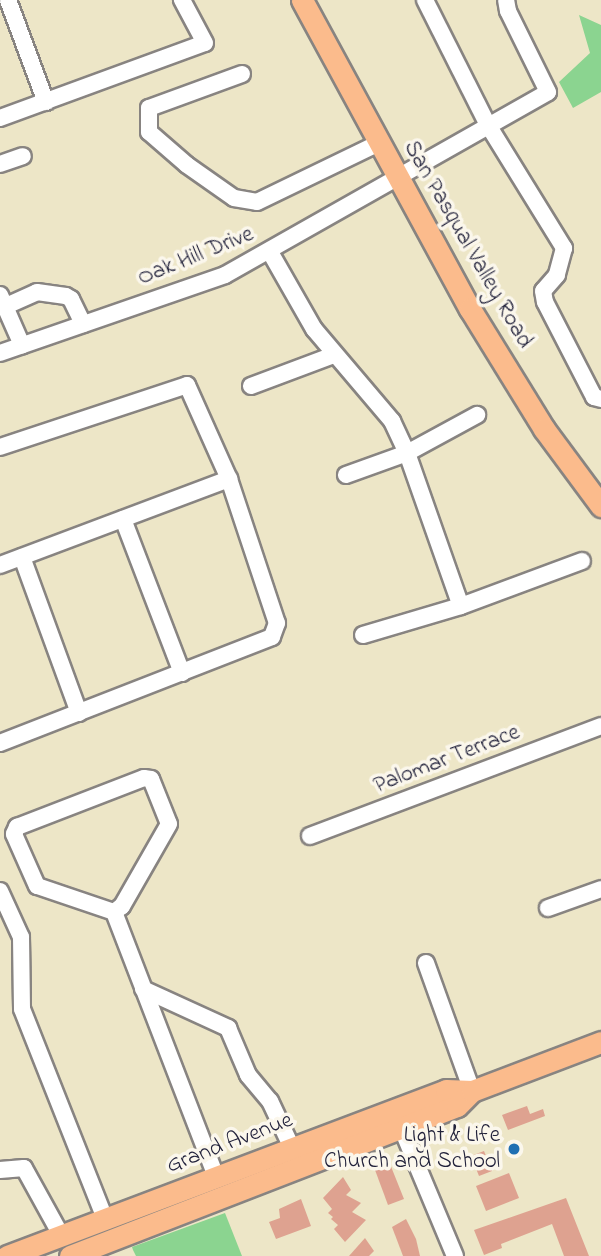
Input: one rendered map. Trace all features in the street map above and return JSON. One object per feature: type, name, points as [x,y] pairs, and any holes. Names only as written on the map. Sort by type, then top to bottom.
[{"type":"main road","name":"San Pasqual Valley Road","points":[[302,0],[470,309],[544,429],[601,506]]},
{"type":"main road","name":"Grand Avenue","points":[[8,1256],[446,1090],[472,1091],[601,1042]]},
{"type":"main road","name":"Grand Avenue","points":[[70,1256],[457,1106],[472,1091]]},
{"type":"street","points":[[8,0],[46,102]]},
{"type":"street","points":[[0,118],[205,43],[182,0]]},
{"type":"street","points":[[425,0],[488,125],[564,248],[557,275],[543,290],[545,302],[594,397],[601,399]]},
{"type":"street","name":"Oak Hill Drive","points":[[0,353],[225,275],[270,252],[548,92],[508,10],[506,0]]},
{"type":"street","points":[[242,74],[149,108],[149,132],[187,165],[234,198],[257,202],[379,143]]},
{"type":"street","points":[[0,164],[23,156]]},
{"type":"street","points":[[270,252],[314,329],[392,421],[407,453],[461,606]]},
{"type":"street","points":[[22,345],[3,300],[37,292],[66,296],[71,299],[83,324]]},
{"type":"street","points":[[251,386],[334,355]]},
{"type":"street","points":[[0,447],[187,385],[229,479],[277,623],[272,637],[0,743]]},
{"type":"street","points":[[346,475],[407,453],[477,415]]},
{"type":"street","points":[[0,565],[229,479]]},
{"type":"street","points":[[124,519],[182,673]]},
{"type":"street","points":[[22,557],[79,713]]},
{"type":"street","points":[[363,635],[461,606],[582,561]]},
{"type":"street","name":"Palomar Terrace","points":[[310,836],[601,726]]},
{"type":"street","points":[[144,778],[151,779],[169,824],[122,906],[114,912],[37,886],[14,834],[17,827],[144,778]]},
{"type":"street","points":[[548,908],[601,889]]},
{"type":"street","points":[[0,891],[21,937],[22,1009],[105,1219]]},
{"type":"street","points":[[114,912],[216,1176]]},
{"type":"street","points":[[425,963],[472,1091]]},
{"type":"street","points":[[143,989],[228,1028],[248,1075],[271,1101],[292,1148]]},
{"type":"street","points":[[401,1127],[455,1256]]},
{"type":"street","points":[[0,1170],[24,1168],[61,1235]]},
{"type":"green space","points":[[579,15],[601,25],[601,92],[573,108],[559,82],[590,53]]},
{"type":"green space","points":[[225,1213],[242,1256],[136,1256],[133,1250],[132,1247]]},
{"type":"building","points":[[527,1106],[530,1114],[543,1109],[545,1116],[508,1130],[502,1115]]},
{"type":"building","points":[[484,1151],[492,1171],[479,1176],[471,1156]]},
{"type":"building","points":[[390,1164],[404,1199],[388,1205],[375,1170]]},
{"type":"building","points":[[509,1173],[519,1198],[486,1211],[476,1186]]},
{"type":"building","points":[[343,1177],[351,1190],[346,1195],[361,1203],[352,1212],[366,1220],[345,1242],[334,1229],[338,1225],[331,1219],[333,1217],[328,1213],[332,1209],[323,1198]]},
{"type":"building","points":[[566,1198],[589,1256],[564,1256],[552,1224],[501,1244],[502,1248],[484,1255],[474,1230]]},
{"type":"building","points":[[301,1199],[311,1226],[276,1239],[269,1222],[280,1218],[279,1209]]},
{"type":"building","points":[[406,1219],[416,1239],[420,1256],[403,1256],[392,1227]]},
{"type":"building","points":[[365,1238],[374,1251],[369,1256],[349,1256]]},
{"type":"place","name":"Light & Life Church and School","points":[[514,1149]]}]
